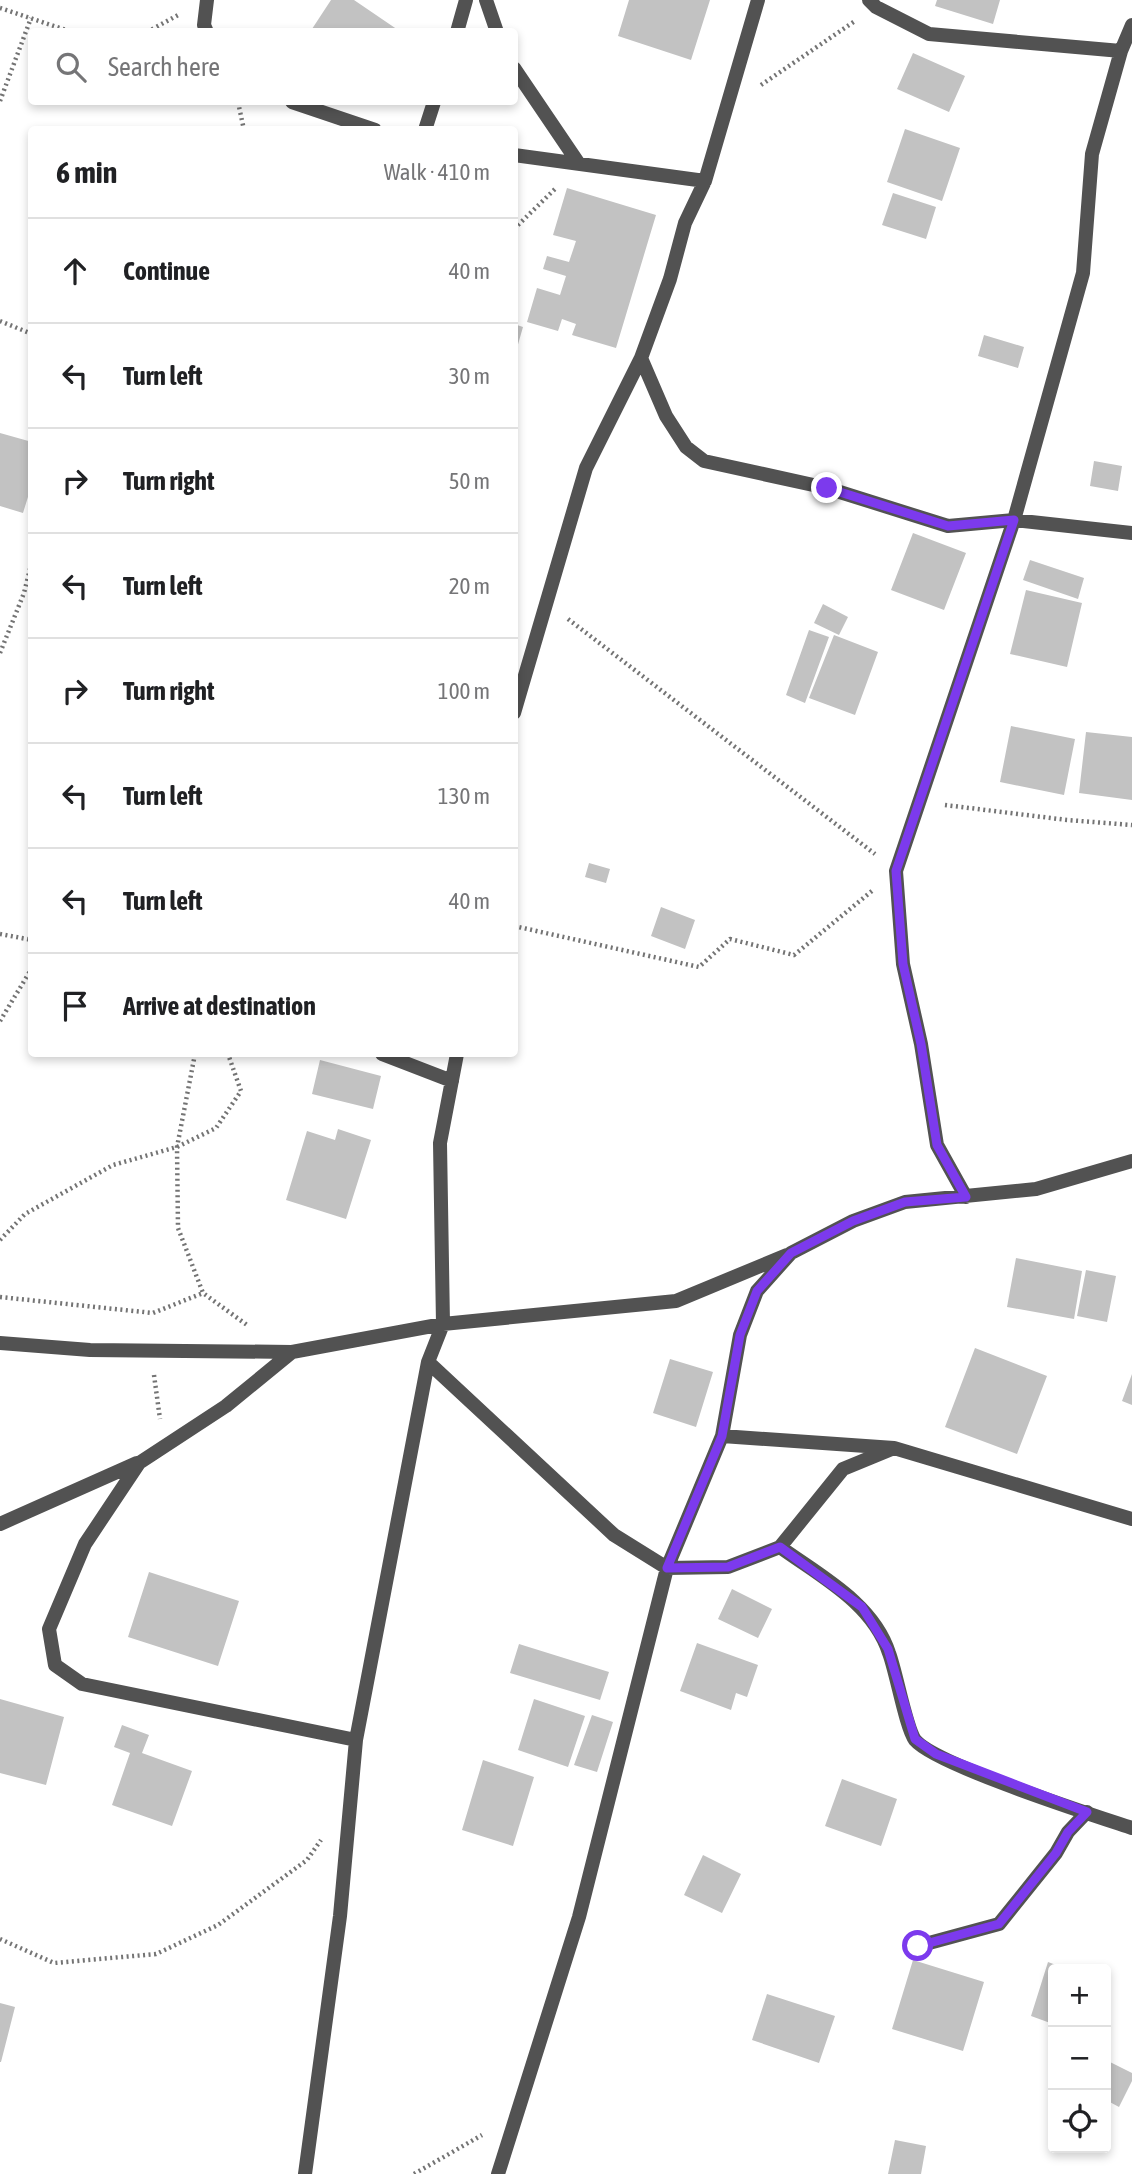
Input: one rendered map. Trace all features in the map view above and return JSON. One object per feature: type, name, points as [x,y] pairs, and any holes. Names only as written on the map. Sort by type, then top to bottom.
[{"type":"street","points":[[205,28],[207,0]]},
{"type":"street","points":[[458,28],[466,0]]},
{"type":"street","points":[[486,0],[496,28]]},
{"type":"street","points":[[518,700],[586,468],[641,358],[670,279],[685,223],[705,180],[758,0]]},
{"type":"street","points":[[872,4],[929,34],[1121,51]]},
{"type":"street","points":[[966,1197],[937,1145],[921,1044],[903,964],[896,871],[1014,520],[1083,273],[1092,154],[1121,51],[1132,25]]},
{"type":"street","points":[[1116,68],[1132,73]]},
{"type":"street","points":[[518,74],[579,164]]},
{"type":"street","points":[[301,105],[363,126]]},
{"type":"street","points":[[426,126],[433,105]]},
{"type":"street","points":[[518,156],[705,180]]},
{"type":"street","points":[[641,358],[666,416],[686,447],[704,461],[827,488],[948,526],[1014,520],[1132,533]]},
{"type":"street","points":[[390,1057],[452,1081]]},
{"type":"street","points":[[305,2174],[340,1916],[356,1740],[428,1362],[443,1324],[440,1143],[456,1057]]},
{"type":"street","points":[[0,1343],[90,1350],[292,1352],[443,1324],[676,1301],[791,1253],[853,1221],[905,1202],[1036,1189],[1132,1161]]},
{"type":"street","points":[[498,2174],[579,1917],[667,1568],[722,1436],[740,1335],[757,1291],[791,1253]]},
{"type":"street","points":[[0,1524],[138,1463],[226,1406],[292,1352]]},
{"type":"street","points":[[428,1362],[614,1535],[667,1568],[728,1567],[780,1547],[843,1469],[894,1448]]},
{"type":"street","points":[[722,1436],[894,1448],[1132,1519]]},
{"type":"street","points":[[138,1463],[86,1544],[49,1629],[55,1665],[82,1684],[356,1740]]},
{"type":"street","points":[[780,1547],[862,1607],[888,1649],[915,1739],[936,1754],[1132,1828]]},
{"type":"street","points":[[918,1946],[999,1924],[1056,1853],[1068,1832],[1087,1812]]},
{"type":"path","points":[[726,109],[872,4]]},
{"type":"path","points":[[0,8],[61,28]]},
{"type":"path","points":[[28,28],[32,18]]},
{"type":"path","points":[[0,102],[28,28]]},
{"type":"path","points":[[239,105],[243,126]]},
{"type":"path","points":[[518,225],[579,164]]},
{"type":"path","points":[[0,321],[28,332]]},
{"type":"path","points":[[0,653],[28,577]]},
{"type":"path","points":[[518,927],[699,967],[730,939],[794,955],[896,871],[547,604]]},
{"type":"path","points":[[919,802],[1132,825]]},
{"type":"path","points":[[0,934],[28,939]]},
{"type":"path","points":[[0,1021],[28,975]]},
{"type":"path","points":[[194,1057],[177,1147],[178,1228],[203,1293],[292,1352]]},
{"type":"path","points":[[0,1240],[25,1214],[113,1165],[177,1147],[216,1128],[241,1091],[229,1057]]},
{"type":"path","points":[[0,1297],[153,1313],[203,1293]]},
{"type":"path","points":[[138,1463],[160,1419],[150,1350]]},
{"type":"path","points":[[0,1939],[54,1963],[156,1954],[218,1925],[307,1860],[322,1839]]},
{"type":"path","points":[[414,2174],[517,2116]]},
{"type":"building","points":[[331,0],[354,0],[395,28],[313,28]]},
{"type":"building","points":[[629,0],[710,0],[691,60],[618,36]]},
{"type":"building","points":[[937,0],[1000,0],[993,24],[935,6]]},
{"type":"building","points":[[913,53],[965,76],[949,112],[897,89]]},
{"type":"building","points":[[905,129],[960,148],[942,201],[887,182]]},
{"type":"building","points":[[567,188],[656,215],[616,348],[572,335],[576,324],[562,319],[558,331],[527,322],[537,288],[560,295],[566,276],[543,269],[547,256],[569,262],[576,241],[553,235]]},
{"type":"building","points":[[893,193],[936,207],[926,239],[882,225]]},
{"type":"building","points":[[518,325],[523,327],[518,344]]},
{"type":"building","points":[[984,335],[1024,347],[1018,368],[978,356]]},
{"type":"building","points":[[0,433],[28,441],[28,497],[23,513],[0,506]]},
{"type":"building","points":[[1094,461],[1122,466],[1118,491],[1090,486]]},
{"type":"building","points":[[913,533],[966,553],[944,610],[891,590]]},
{"type":"building","points":[[1030,560],[1084,578],[1078,599],[1023,580]]},
{"type":"building","points":[[1026,590],[1082,603],[1067,667],[1010,654]]},
{"type":"building","points":[[823,604],[848,617],[839,635],[814,623]]},
{"type":"building","points":[[809,630],[829,637],[805,703],[786,695]]},
{"type":"building","points":[[834,635],[878,652],[855,715],[809,698]]},
{"type":"building","points":[[1011,726],[1075,739],[1064,795],[1000,782]]},
{"type":"building","points":[[1086,732],[1132,737],[1132,800],[1079,793]]},
{"type":"building","points":[[589,863],[610,869],[606,883],[585,877]]},
{"type":"building","points":[[661,907],[695,920],[685,949],[651,936]]},
{"type":"building","points":[[320,1060],[381,1076],[373,1109],[312,1094]]},
{"type":"building","points":[[338,1129],[371,1140],[346,1219],[286,1200],[307,1131],[335,1140]]},
{"type":"building","points":[[1016,1258],[1082,1271],[1074,1319],[1007,1307]]},
{"type":"building","points":[[1086,1270],[1116,1276],[1107,1322],[1077,1316]]},
{"type":"building","points":[[975,1348],[1047,1376],[1017,1454],[945,1427]]},
{"type":"building","points":[[670,1359],[713,1372],[696,1427],[653,1413]]},
{"type":"building","points":[[1132,1374],[1132,1405],[1122,1401]]},
{"type":"building","points":[[149,1572],[239,1601],[218,1666],[128,1637]]},
{"type":"building","points":[[732,1589],[772,1609],[758,1638],[718,1619]]},
{"type":"building","points":[[697,1643],[758,1665],[747,1697],[736,1693],[731,1710],[680,1691]]},
{"type":"building","points":[[519,1644],[609,1672],[600,1700],[510,1673]]},
{"type":"building","points":[[0,1699],[64,1717],[46,1785],[0,1773]]},
{"type":"building","points":[[534,1699],[585,1716],[568,1767],[518,1750]]},
{"type":"building","points":[[592,1715],[613,1722],[597,1772],[574,1765]]},
{"type":"building","points":[[122,1725],[149,1735],[142,1753],[192,1771],[172,1826],[112,1805],[130,1753],[114,1747]]},
{"type":"building","points":[[483,1760],[534,1777],[513,1846],[462,1830]]},
{"type":"building","points":[[842,1779],[897,1799],[881,1846],[825,1826]]},
{"type":"building","points":[[703,1855],[741,1874],[722,1913],[684,1895]]},
{"type":"building","points":[[913,1960],[984,1982],[963,2051],[892,2029]]},
{"type":"building","points":[[1048,1962],[1053,1964],[1048,1964],[1048,2022],[1031,2016]]},
{"type":"building","points":[[767,1994],[835,2016],[819,2063],[752,2040]]},
{"type":"building","points":[[0,2003],[15,2007],[1,2062],[0,2062]]},
{"type":"building","points":[[1111,2062],[1132,2073],[1132,2081],[1119,2107],[1111,2103]]},
{"type":"building","points":[[895,2140],[926,2146],[921,2174],[888,2174]]},
{"type":"route","points":[[827,488],[948,526],[1014,520],[896,871],[903,964],[921,1044],[937,1145],[946,1166],[966,1197],[905,1202],[853,1221],[791,1253],[757,1291],[740,1335],[722,1436],[667,1568],[728,1567],[780,1547],[862,1607],[888,1649],[915,1739],[936,1754],[1087,1812],[1068,1832],[1056,1853],[999,1924],[968,1930],[918,1946]]}]
